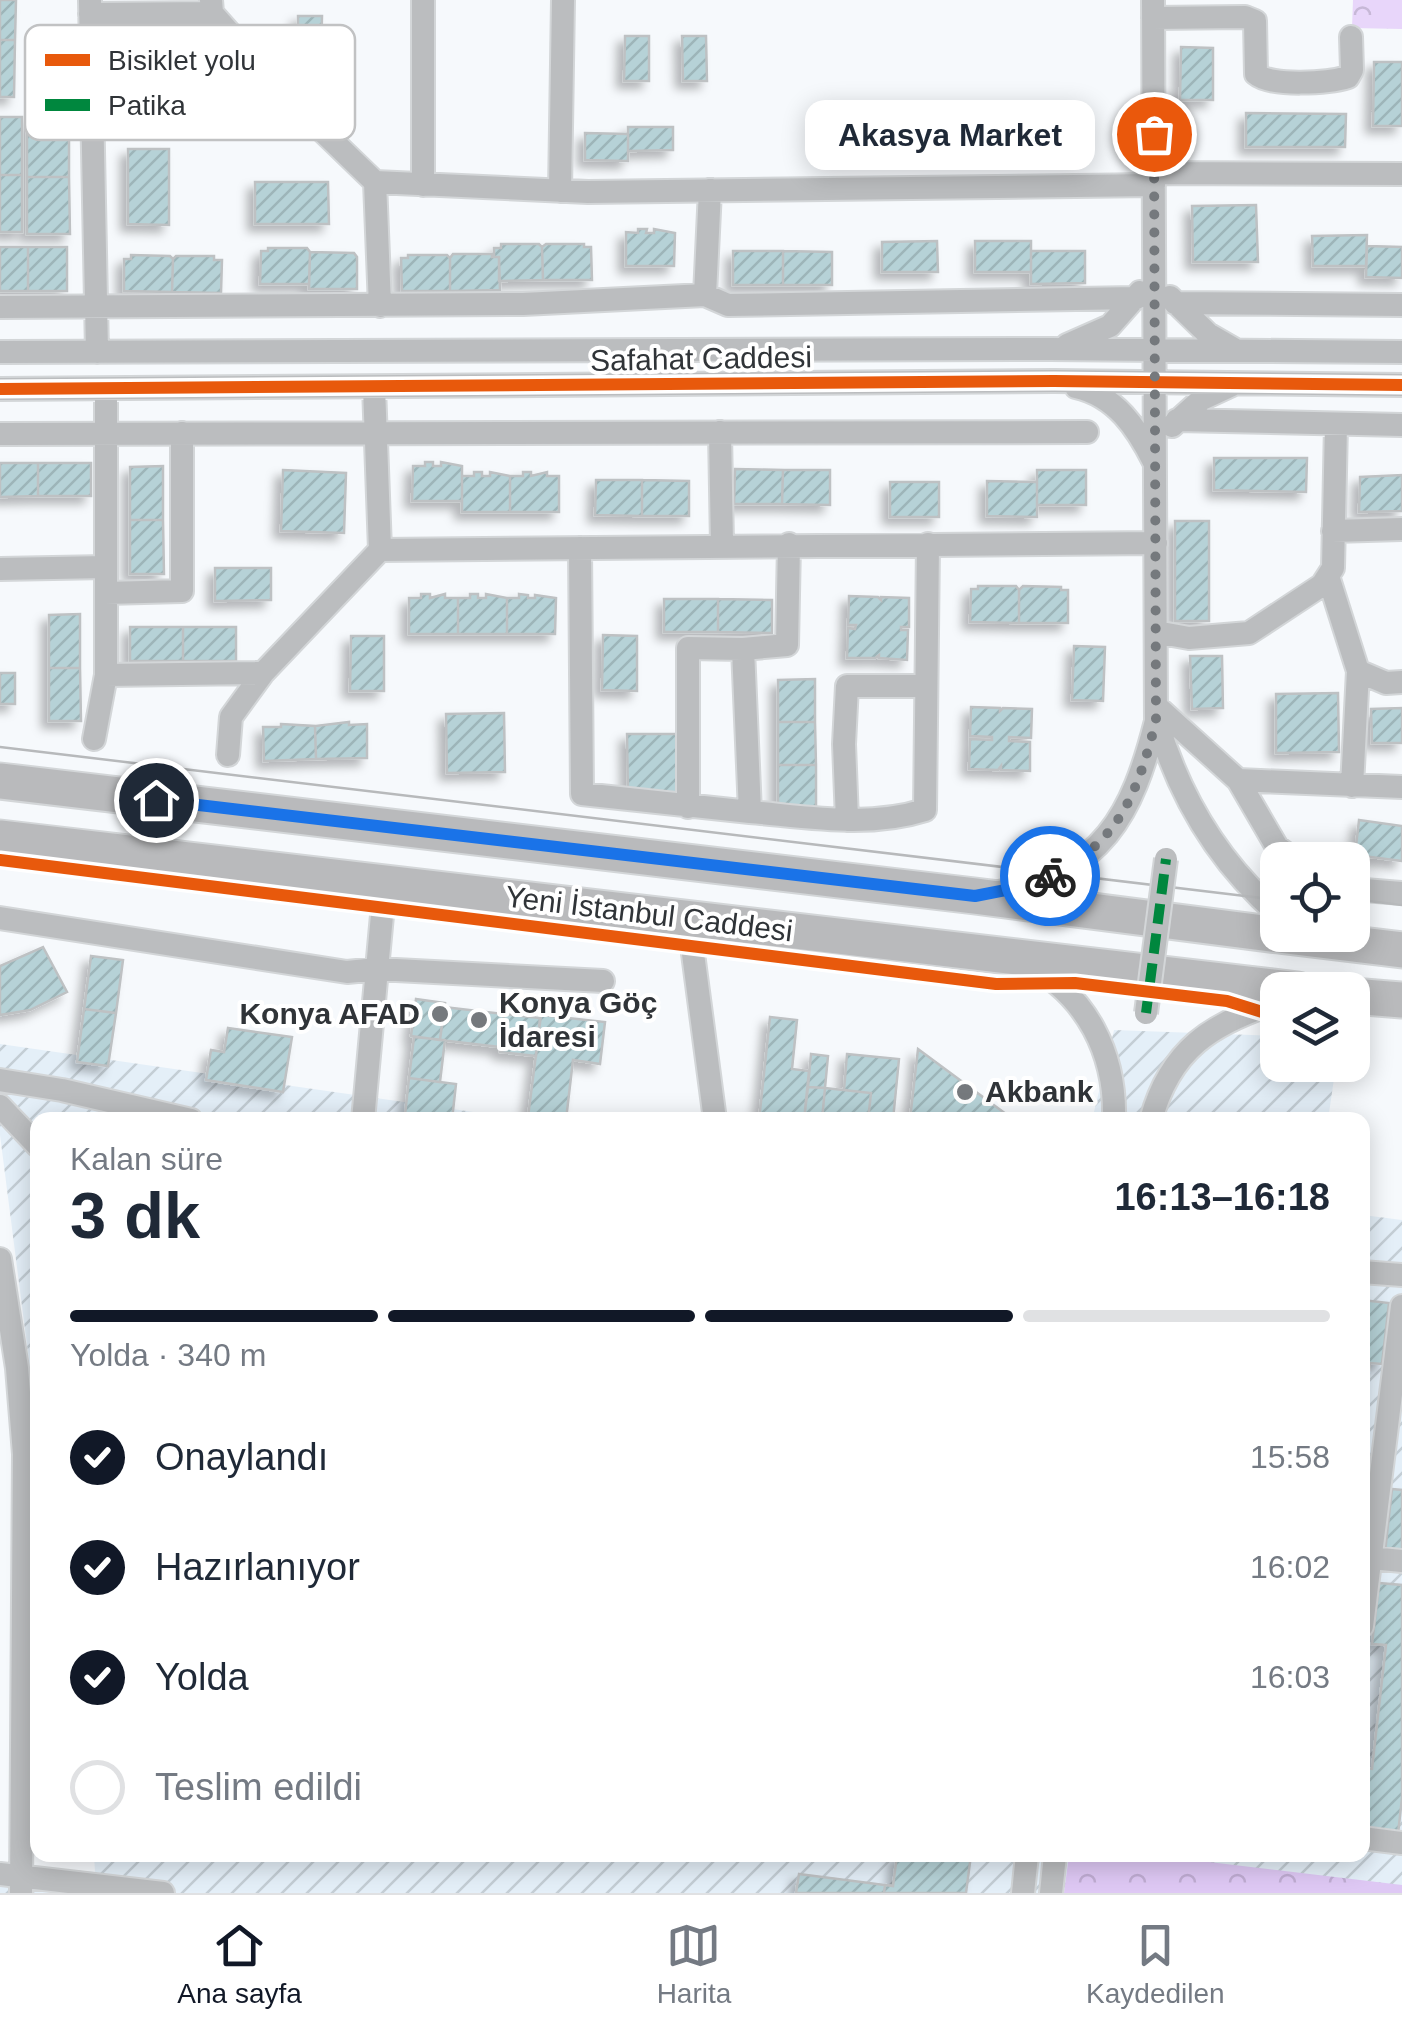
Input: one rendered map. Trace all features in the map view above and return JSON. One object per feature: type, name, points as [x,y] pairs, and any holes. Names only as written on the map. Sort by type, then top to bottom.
[{"type":"highway","name":"Yeni İstanbul Caddesi","points":[[0,781],[1260,933]]},
{"type":"highway","name":"Yeni İstanbul Caddesi","points":[[0,838],[1260,986]]},
{"type":"highway","name":"Yeni İstanbul Caddesi","points":[[1370,946],[1402,950]]},
{"type":"highway","points":[[1370,997],[1402,1000]]},
{"type":"street","points":[[423,0],[423,184]]},
{"type":"street","points":[[560,190],[562,0]]},
{"type":"street","points":[[90,7],[212,6]]},
{"type":"street","points":[[975,896],[1026,886],[1045,878],[1068,867],[1107,838],[1129,805],[1156,713],[1154,9],[1255,21],[1256,74],[1264,80],[1348,77],[1352,70],[1352,38]]},
{"type":"street","points":[[93,140],[97,352]]},
{"type":"street","points":[[332,140],[375,182],[560,190],[1402,174]]},
{"type":"street","points":[[375,182],[380,306]]},
{"type":"street","points":[[705,295],[710,190]]},
{"type":"street","points":[[1050,349],[1079,342],[1110,326],[1136,298],[1155,267]]},
{"type":"street","points":[[1155,267],[1176,303],[1208,334],[1240,351]]},
{"type":"street","points":[[0,307],[524,304],[705,295],[728,305],[1136,298]]},
{"type":"street","points":[[1176,303],[1402,305]]},
{"type":"street","name":"Safahat Caddesi","points":[[0,352],[1402,352]]},
{"type":"street","points":[[1054,381],[1084,389],[1114,405],[1136,429],[1156,466]]},
{"type":"street","name":"Safahat Caddesi","points":[[0,389],[1054,381],[1402,385]]},
{"type":"street","points":[[1156,466],[1162,443],[1177,420],[1202,399],[1238,383]]},
{"type":"street","points":[[374,387],[380,550]]},
{"type":"street","points":[[94,739],[106,675],[106,389]]},
{"type":"street","points":[[1177,420],[1402,425]]},
{"type":"street","points":[[1156,632],[1189,638],[1249,633],[1322,585],[1333,568],[1336,424]]},
{"type":"street","points":[[720,432],[722,545]]},
{"type":"street","points":[[0,434],[1088,432]]},
{"type":"street","points":[[106,593],[182,590],[182,433]]},
{"type":"street","points":[[1333,531],[1402,530]]},
{"type":"street","points":[[228,755],[231,717],[263,673],[380,550],[1156,543]]},
{"type":"street","points":[[688,807],[688,648],[787,646],[789,544]]},
{"type":"street","points":[[580,548],[582,794],[848,820],[896,819],[925,810],[928,544]]},
{"type":"street","points":[[0,569],[106,568]]},
{"type":"street","points":[[1328,576],[1358,671],[1352,786]]},
{"type":"street","points":[[743,649],[750,812]]},
{"type":"street","points":[[1358,671],[1386,682],[1402,682]]},
{"type":"street","points":[[106,675],[263,673]]},
{"type":"street","points":[[848,820],[844,744],[847,686],[926,686]]},
{"type":"street","points":[[1156,713],[1238,780],[1274,842]]},
{"type":"street","points":[[1156,713],[1179,783],[1198,820],[1223,856],[1260,895]]},
{"type":"street","points":[[1238,780],[1402,787]]},
{"type":"street","points":[[1146,1013],[1166,859]]},
{"type":"street","points":[[364,1112],[385,883]]},
{"type":"street","points":[[1370,890],[1402,893]]},
{"type":"street","points":[[0,918],[347,972],[377,969],[603,981]]},
{"type":"street","points":[[692,919],[692,946],[714,1112]]},
{"type":"street","points":[[1010,956],[1068,992],[1094,1026],[1109,1062],[1114,1112]]},
{"type":"street","points":[[1153,1112],[1168,1078],[1197,1039],[1216,1025],[1260,1009]]},
{"type":"street","points":[[0,1080],[157,1112]]},
{"type":"street","points":[[0,1106],[30,1138]]},
{"type":"street","points":[[0,1258],[22,1413],[15,1881],[164,1893]]},
{"type":"street","points":[[1370,1273],[1402,1275]]},
{"type":"street","points":[[1370,1535],[1402,1306]]},
{"type":"street","points":[[1370,1557],[1402,1561]]},
{"type":"street","points":[[1370,1839],[1402,1843]]},
{"type":"street","points":[[1023,1893],[1026,1862]]},
{"type":"street","points":[[1051,1893],[1054,1862]]},
{"type":"shaded area","points":[[1114,1030],[1260,1035],[1260,1082],[1334,1082],[1329,1112],[1094,1112]]},
{"type":"shaded area","points":[[0,1044],[473,1112],[30,1112],[30,1369],[0,1135]]},
{"type":"shaded area","points":[[1370,1216],[1402,1220],[1402,1893],[0,1893],[0,1864],[95,1872],[94,1862],[1370,1862]]},
{"type":"green space","points":[[1353,0],[1402,0],[1402,29],[1352,28]]},
{"type":"green space","points":[[1068,1862],[1209,1862],[1402,1885],[1402,1893],[1064,1893]]},
{"type":"building","points":[[0,0],[16,0],[15,40],[0,40]]},
{"type":"building","points":[[298,16],[322,16],[322,25],[298,25]]},
{"type":"building","points":[[625,36],[649,36],[649,81],[624,81]]},
{"type":"building","points":[[682,36],[706,36],[707,81],[683,81]]},
{"type":"building","points":[[0,40],[15,40],[14,97],[0,97]]},
{"type":"building","points":[[1181,47],[1213,48],[1213,100],[1180,100]]},
{"type":"building","points":[[1374,62],[1402,62],[1402,126],[1373,126]]},
{"type":"building","points":[[1246,113],[1346,114],[1345,147],[1246,147]]},
{"type":"building","points":[[0,117],[22,117],[22,175],[0,175]]},
{"type":"building","points":[[628,127],[673,127],[673,150],[628,151]]},
{"type":"building","points":[[585,133],[628,134],[628,161],[585,160]]},
{"type":"building","points":[[27,140],[69,140],[69,177],[27,177]]},
{"type":"building","points":[[128,149],[169,149],[169,225],[128,224]]},
{"type":"building","points":[[0,175],[22,175],[22,232],[0,232]]},
{"type":"building","points":[[27,177],[69,177],[70,234],[27,234]]},
{"type":"building","points":[[255,182],[328,182],[329,224],[255,224]]},
{"type":"building","points":[[1256,205],[1258,262],[1193,262],[1192,206]]},
{"type":"building","points":[[638,229],[647,229],[646,233],[654,233],[654,229],[675,233],[674,266],[626,266],[626,232],[638,233]]},
{"type":"building","points":[[1367,235],[1366,266],[1313,266],[1312,236]]},
{"type":"building","points":[[937,241],[938,272],[882,272],[882,242]]},
{"type":"building","points":[[975,241],[1031,241],[1031,272],[975,272]]},
{"type":"building","points":[[501,244],[539,244],[543,280],[499,281],[499,257],[494,257],[494,248],[501,248]]},
{"type":"building","points":[[1367,246],[1402,247],[1402,278],[1366,277]]},
{"type":"building","points":[[0,247],[28,247],[28,291],[0,291]]},
{"type":"building","points":[[28,247],[67,247],[67,291],[28,291]]},
{"type":"building","points":[[542,247],[591,247],[592,280],[543,280]]},
{"type":"building","points":[[307,248],[309,284],[260,284],[261,251]]},
{"type":"building","points":[[733,251],[783,251],[783,285],[733,285]]},
{"type":"building","points":[[783,251],[832,252],[832,285],[783,285]]},
{"type":"building","points":[[1031,251],[1085,251],[1085,283],[1031,284]]},
{"type":"building","points":[[310,252],[354,253],[357,289],[309,289]]},
{"type":"building","points":[[453,254],[499,257],[500,290],[450,291]]},
{"type":"building","points":[[131,255],[170,256],[172,292],[124,291],[124,259],[131,259]]},
{"type":"building","points":[[447,255],[450,291],[402,291],[401,258]]},
{"type":"building","points":[[176,256],[214,256],[214,260],[222,260],[221,293],[172,292]]},
{"type":"building","points":[[1214,458],[1307,458],[1306,492],[1214,490]]},
{"type":"building","points":[[425,462],[433,462],[433,466],[441,466],[441,462],[462,466],[462,501],[412,501],[413,466],[425,466]]},
{"type":"building","points":[[0,463],[38,463],[38,496],[0,497]]},
{"type":"building","points":[[38,463],[91,463],[91,496],[38,496]]},
{"type":"building","points":[[163,466],[163,520],[130,520],[130,467]]},
{"type":"building","points":[[735,469],[783,470],[782,504],[734,504]]},
{"type":"building","points":[[283,470],[346,473],[344,533],[281,531]]},
{"type":"building","points":[[783,470],[830,470],[830,505],[782,504]]},
{"type":"building","points":[[1037,470],[1086,470],[1086,505],[1037,505]]},
{"type":"building","points":[[474,472],[482,472],[482,476],[490,476],[490,472],[510,476],[510,512],[462,512],[462,476],[474,476]]},
{"type":"building","points":[[523,472],[531,472],[531,476],[547,472],[547,476],[559,476],[559,512],[510,512],[510,476],[523,476]]},
{"type":"building","points":[[1402,475],[1402,511],[1359,512],[1360,477]]},
{"type":"building","points":[[596,480],[642,480],[642,516],[595,515]]},
{"type":"building","points":[[642,480],[689,481],[689,516],[642,516]]},
{"type":"building","points":[[987,481],[1037,482],[1037,517],[987,516]]},
{"type":"building","points":[[890,482],[939,482],[939,517],[890,517]]},
{"type":"building","points":[[130,520],[163,520],[164,574],[130,574]]},
{"type":"building","points":[[1175,521],[1209,521],[1209,621],[1175,621]]},
{"type":"building","points":[[215,568],[271,568],[271,600],[215,601]]},
{"type":"building","points":[[1016,586],[1019,623],[970,622],[971,589]]},
{"type":"building","points":[[1023,586],[1068,590],[1068,623],[1019,623],[1019,590]]},
{"type":"building","points":[[421,594],[430,594],[430,598],[445,594],[445,598],[458,598],[458,634],[409,634],[409,598],[421,598]]},
{"type":"building","points":[[470,594],[478,594],[478,598],[486,598],[486,594],[507,598],[507,634],[458,634],[458,598],[470,598]]},
{"type":"building","points":[[519,594],[528,598],[556,598],[555,634],[507,634],[507,598],[519,598]]},
{"type":"building","points":[[849,596],[909,598],[909,627],[901,627],[908,630],[907,660],[879,655],[847,658],[848,628],[855,629],[856,625],[848,625]]},
{"type":"building","points":[[664,599],[718,599],[718,632],[664,632]]},
{"type":"building","points":[[718,599],[772,600],[772,633],[718,632]]},
{"type":"building","points":[[80,614],[80,668],[49,668],[49,615]]},
{"type":"building","points":[[130,627],[183,627],[183,661],[130,661]]},
{"type":"building","points":[[183,627],[236,627],[236,661],[183,661]]},
{"type":"building","points":[[603,635],[637,636],[637,691],[602,690]]},
{"type":"building","points":[[351,636],[384,636],[384,691],[350,691]]},
{"type":"building","points":[[1074,646],[1105,647],[1103,701],[1072,700]]},
{"type":"building","points":[[1190,656],[1222,656],[1223,708],[1192,709]]},
{"type":"building","points":[[49,668],[80,668],[81,721],[49,721]]},
{"type":"building","points":[[0,673],[15,673],[15,704],[0,704]]},
{"type":"building","points":[[815,679],[815,722],[778,722],[778,680]]},
{"type":"building","points":[[1338,693],[1339,752],[1276,753],[1276,694]]},
{"type":"building","points":[[971,707],[1000,711],[1032,709],[1031,738],[1009,737],[1009,741],[1030,742],[1030,771],[1001,770],[1001,766],[998,770],[969,769],[970,739],[992,740],[970,736]]},
{"type":"building","points":[[1402,708],[1402,743],[1372,743],[1371,709]]},
{"type":"building","points":[[504,713],[505,772],[447,773],[446,714]]},
{"type":"building","points":[[778,722],[815,722],[816,765],[778,765]]},
{"type":"building","points":[[367,724],[367,758],[316,759],[315,726]]},
{"type":"building","points":[[315,726],[316,759],[264,761],[263,727]]},
{"type":"building","points":[[627,734],[685,734],[685,793],[628,794]]},
{"type":"building","points":[[778,765],[816,765],[816,808],[778,808]]},
{"type":"building","points":[[1359,820],[1402,826],[1402,861],[1370,857],[1370,842],[1356,842]]},
{"type":"building","points":[[43,947],[67,992],[30,1010],[0,1015],[0,966]]},
{"type":"building","points":[[91,956],[123,960],[116,1013],[84,1009]]},
{"type":"building","points":[[416,999],[445,1003],[440,1040],[411,1036]]},
{"type":"building","points":[[444,1007],[504,1014],[500,1047],[440,1040]]},
{"type":"building","points":[[84,1009],[116,1013],[108,1066],[77,1062]]},
{"type":"building","points":[[504,1014],[540,1018],[536,1056],[500,1052]]},
{"type":"building","points":[[541,1015],[605,1022],[600,1064],[573,1060],[567,1112],[529,1112]]},
{"type":"building","points":[[770,1017],[797,1020],[792,1069],[809,1071],[805,1112],[760,1112]]},
{"type":"building","points":[[228,1028],[292,1037],[283,1092],[206,1080],[211,1050],[224,1052]]},
{"type":"building","points":[[414,1037],[445,1040],[440,1082],[409,1078]]},
{"type":"building","points":[[918,1049],[1003,1112],[911,1112]]},
{"type":"building","points":[[811,1054],[828,1056],[825,1088],[808,1087]]},
{"type":"building","points":[[847,1054],[899,1059],[894,1112],[869,1112],[871,1093],[844,1090]]},
{"type":"building","points":[[409,1078],[456,1084],[453,1112],[405,1112]]},
{"type":"building","points":[[808,1087],[825,1088],[823,1112],[805,1112]]},
{"type":"building","points":[[825,1088],[871,1093],[869,1112],[823,1112]]},
{"type":"building","points":[[1370,1301],[1389,1303],[1382,1364],[1370,1363]]},
{"type":"building","points":[[1392,1489],[1402,1490],[1402,1554],[1385,1552]]},
{"type":"building","points":[[1379,1583],[1402,1585],[1402,1798],[1398,1834],[1370,1831],[1370,1769],[1386,1645],[1372,1644]]},
{"type":"building","points":[[896,1862],[970,1862],[966,1893],[884,1893],[885,1885],[893,1886]]},
{"type":"building","points":[[799,1874],[885,1885],[884,1893],[796,1893]]},
{"type":"tram line","points":[[0,747],[1260,898]]},
{"type":"tram line","points":[[1370,901],[1402,905]]},
{"type":"marked path","points":[[1146,1013],[1166,859]]},
{"type":"cycle path","points":[[0,389],[1054,381],[1402,385]]},
{"type":"cycle path","points":[[0,860],[996,984],[1075,983],[1227,1001],[1260,1011]]},
{"type":"way so far","points":[[1050,876],[1091,852],[1118,823],[1145,764],[1156,721],[1154,134]]},
{"type":"place","name":"Akasya Market","points":[[1154,134]]},
{"type":"place","name":"Konya AFAD","points":[[440,1014]]},
{"type":"place","name":"Konya Göç İdaresi","points":[[479,1020]]},
{"type":"place","name":"Akbank","points":[[965,1092]]},
{"type":"route","points":[[156,800],[975,896],[1026,886],[1050,876]]}]
